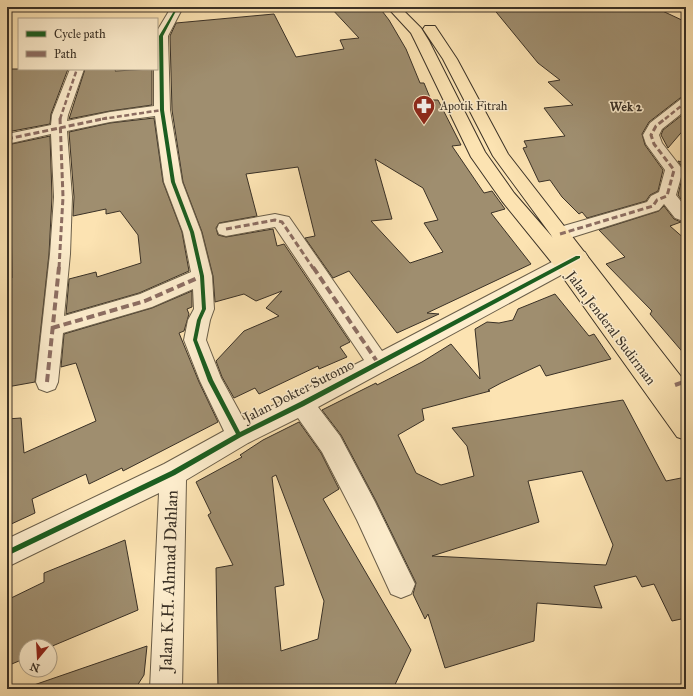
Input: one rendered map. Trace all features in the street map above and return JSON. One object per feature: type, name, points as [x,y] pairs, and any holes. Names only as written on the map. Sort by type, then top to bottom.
[{"type":"highway","name":"Jalan Jenderal Sudirman","points":[[393,7],[416,31],[478,153],[508,198],[571,260],[614,318],[686,429]]},
{"type":"highway","name":"Jalan Jenderal Sudirman","points":[[408,7],[425,24],[450,58],[501,156],[560,234],[571,260]]},
{"type":"highway","name":"Jalan Jenderal Sudirman","points":[[614,318],[682,389]]},
{"type":"street","points":[[173,7],[175,11],[161,36],[162,110],[173,182],[192,232],[202,276],[204,309],[199,320],[195,340],[211,381],[239,435]]},
{"type":"street","points":[[47,382],[63,196],[58,127],[60,115],[77,70]]},
{"type":"street","points":[[560,234],[653,206],[657,200],[666,196],[674,170],[654,144],[651,135],[656,126],[686,102]]},
{"type":"street","points":[[7,139],[110,117],[162,110]]},
{"type":"street","points":[[666,196],[681,214],[686,216]]},
{"type":"street","points":[[226,229],[275,220],[282,222],[378,363]]},
{"type":"street","name":"Jalan Dokter Sutomo","points":[[7,553],[172,473],[239,435],[302,404],[571,260]]},
{"type":"street","points":[[52,328],[146,301],[202,276]]},
{"type":"street","points":[[302,404],[331,444],[366,511],[401,584]]},
{"type":"street","name":"Jalan K.H. Ahmad Dahlan","points":[[166,689],[172,473]]},
{"type":"building","points":[[330,7],[379,7],[389,20],[406,49],[420,83],[424,83],[431,100],[438,100],[461,145],[452,146],[484,193],[492,191],[505,209],[491,213],[531,264],[427,313],[439,314],[397,333],[349,271],[333,278],[305,238],[315,236],[298,167],[246,174],[257,216],[219,223],[216,228],[218,235],[226,237],[273,229],[277,246],[284,244],[350,342],[340,347],[347,357],[319,369],[318,366],[259,394],[255,388],[234,398],[222,377],[216,361],[244,331],[279,316],[266,308],[282,291],[256,301],[244,294],[215,302],[213,276],[202,232],[183,182],[172,110],[170,36],[176,23],[274,14],[296,57],[344,49],[340,40],[359,38]],"holes":[[[375,159],[423,188],[438,220],[424,223],[443,252],[410,263],[371,221],[392,219]]]},
{"type":"building","points":[[492,7],[654,7],[686,22],[686,96],[680,98],[649,122],[642,134],[645,145],[663,170],[658,191],[650,195],[646,201],[587,218],[582,212],[579,214],[562,197],[550,180],[539,182],[523,148],[527,147],[524,141],[565,136],[544,108],[573,105],[548,82],[560,80],[538,63]]},
{"type":"building","points":[[7,69],[68,70],[51,114],[50,124],[7,132]]},
{"type":"building","points":[[85,70],[152,70],[152,105],[69,119]]},
{"type":"building","points":[[686,112],[686,127],[668,148],[661,135],[663,130]]},
{"type":"building","points":[[154,118],[163,182],[182,232],[189,271],[139,293],[66,314],[69,279],[96,272],[97,277],[141,263],[138,235],[120,211],[106,214],[106,209],[73,216],[74,197],[69,132],[110,123]]},
{"type":"building","points":[[50,136],[52,197],[49,254],[35,382],[7,387],[7,279],[12,278],[11,211],[9,212],[9,168],[7,169],[7,145]]},
{"type":"building","points":[[678,161],[686,163],[686,206],[678,195],[684,170]]},
{"type":"building","points":[[664,206],[674,219],[681,222],[670,226],[686,240],[686,356],[650,314],[652,311],[606,264],[625,257],[599,230],[659,211]]},
{"type":"building","points":[[192,291],[192,307],[187,309],[189,314],[184,331],[179,333],[199,382],[218,422],[123,471],[122,468],[89,484],[86,474],[32,499],[35,513],[7,526],[7,419],[21,418],[24,453],[96,421],[76,363],[61,367],[64,334],[152,308]]},
{"type":"building","points":[[555,294],[589,336],[594,334],[611,359],[546,376],[540,365],[488,390],[490,391],[422,409],[424,420],[398,435],[416,473],[441,485],[474,476],[467,446],[452,428],[623,400],[666,481],[686,477],[686,618],[672,621],[654,584],[642,587],[636,576],[594,586],[602,608],[537,603],[534,641],[445,668],[428,614],[425,619],[413,594],[416,583],[376,501],[341,435],[322,410],[376,383],[377,385],[422,362],[451,344],[480,379],[475,329],[487,322],[499,323],[513,320],[518,309]],"holes":[[[582,471],[613,545],[606,565],[432,556],[539,522],[528,481]]]},
{"type":"building","points":[[299,422],[321,453],[339,489],[323,499],[411,650],[393,689],[218,689],[216,568],[233,565],[208,515],[211,513],[196,482],[242,457],[240,455],[263,440]],"holes":[[[276,475],[324,601],[318,639],[281,651],[275,587],[284,585],[272,477]]]},
{"type":"building","points":[[125,540],[138,610],[58,644],[58,638],[18,638],[18,661],[7,666],[7,600],[44,582],[44,573]]},
{"type":"building","points":[[147,646],[144,675],[135,689],[31,689],[31,686],[58,678],[58,677]]},
{"type":"marked path","points":[[47,382],[60,254],[63,197],[59,127],[60,115],[77,70]]},
{"type":"marked path","points":[[560,234],[653,206],[657,200],[667,196],[674,170],[654,144],[651,135],[656,126],[686,102]]},
{"type":"marked path","points":[[7,139],[110,117],[162,110]]},
{"type":"marked path","points":[[226,229],[275,220],[282,222],[378,363]]},
{"type":"marked path","points":[[52,328],[145,301],[202,276]]},
{"type":"marked path","points":[[675,385],[686,381]]},
{"type":"cycle path","points":[[173,7],[175,11],[161,36],[162,110],[173,182],[192,232],[202,276],[204,309],[199,320],[195,340],[211,381],[239,435]]},
{"type":"cycle path","points":[[7,553],[173,473],[239,435],[302,404],[578,257]]},
{"type":"place","name":"Apotik Fitrah","points":[[424,126]]},
{"type":"district","name":"Wek 2","points":[[626,107]]}]
